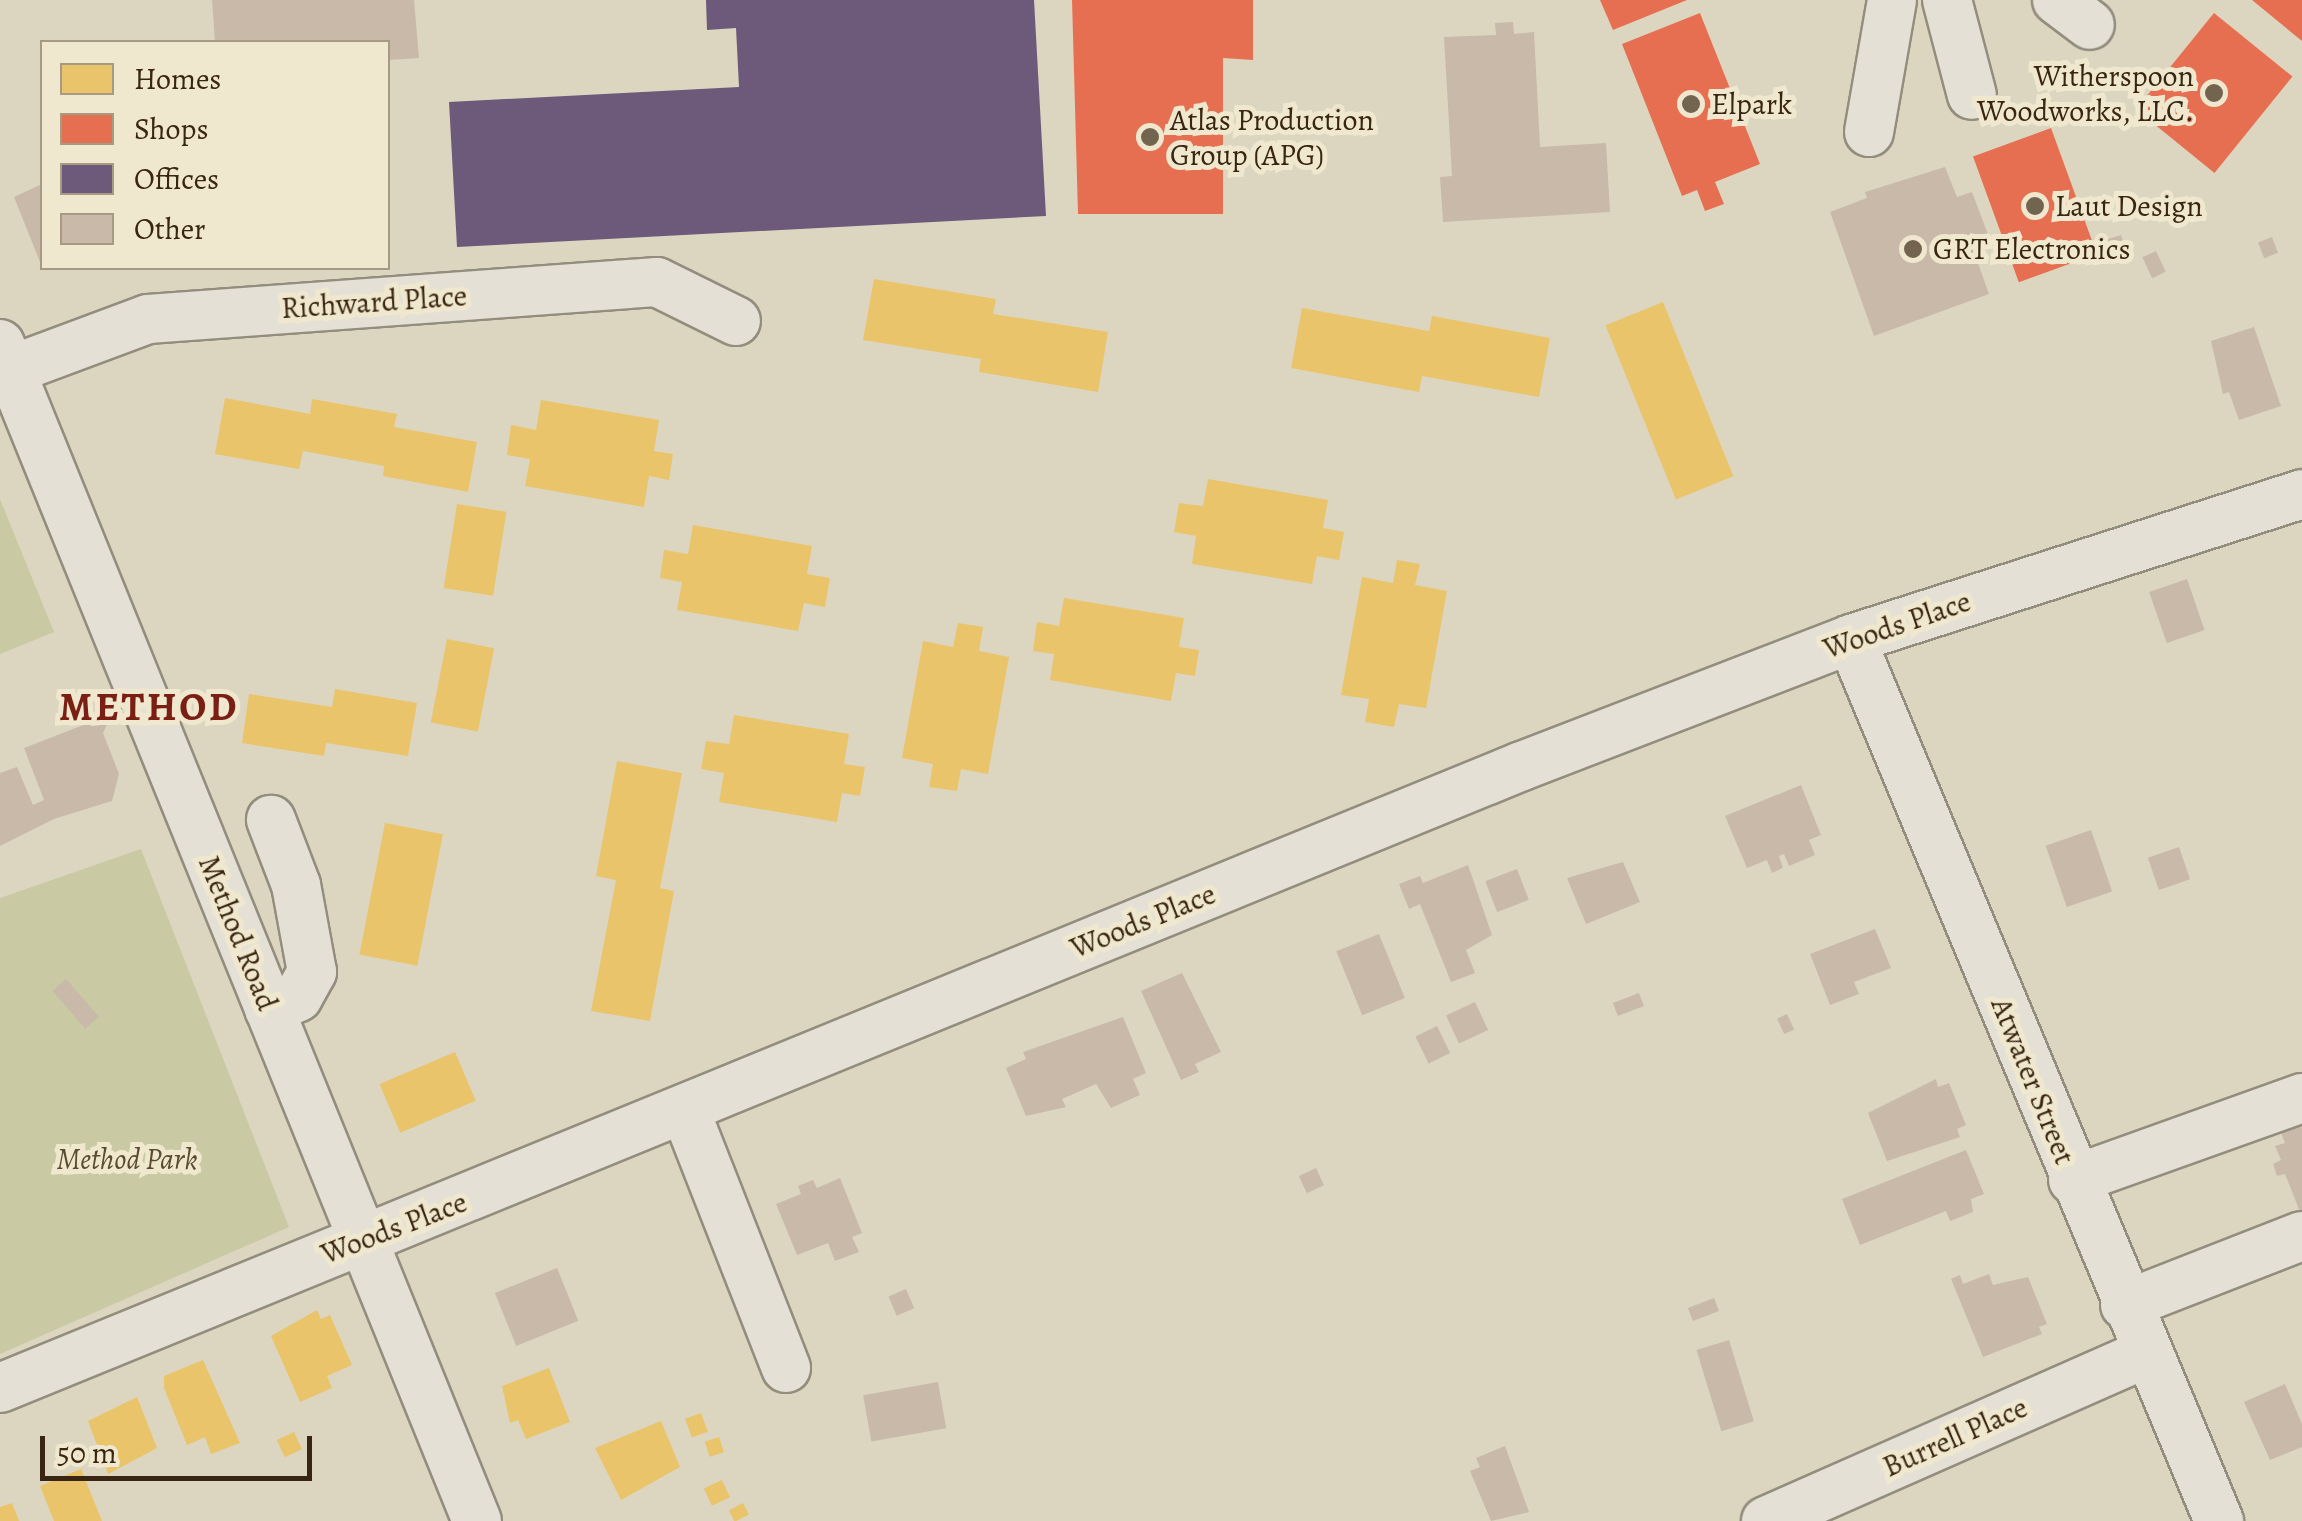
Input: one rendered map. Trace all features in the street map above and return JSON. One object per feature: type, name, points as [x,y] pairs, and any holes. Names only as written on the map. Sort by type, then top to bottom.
[{"type":"street","points":[[1870,132],[1892,0]]},
{"type":"street","points":[[1946,0],[1972,95]]},
{"type":"street","name":"Richward Place","points":[[6,357],[148,319],[657,282],[736,320]]},
{"type":"street","name":"Method Road","points":[[6,357],[476,1521]]},
{"type":"street","name":"Woods Place","points":[[0,1388],[1522,766],[1851,639],[2302,494]]},
{"type":"street","name":"Atwater Street","points":[[1851,639],[2125,1306],[2218,1521]]},
{"type":"street","points":[[269,1009],[298,998],[312,972],[296,885],[271,820]]},
{"type":"street","points":[[2073,1180],[2302,1098]]},
{"type":"street","points":[[685,1110],[786,1368]]},
{"type":"street","points":[[2125,1306],[2302,1236]]},
{"type":"street","name":"Burrell Place","points":[[1766,1521],[2145,1354]]},
{"type":"green space","points":[[0,499],[54,632],[0,654]]},
{"type":"green space","name":"Method Park","points":[[141,849],[289,1227],[0,1354],[0,898]]},
{"type":"building: Homes","points":[[874,279],[996,299],[993,314],[1108,332],[1098,392],[979,372],[981,359],[863,340]]},
{"type":"building: Homes","points":[[1663,302],[1733,476],[1676,500],[1606,325]]},
{"type":"building: Homes","points":[[1302,308],[1429,331],[1432,316],[1550,338],[1539,397],[1422,376],[1419,392],[1291,368]]},
{"type":"building: Homes","points":[[225,398],[310,414],[312,399],[397,414],[394,427],[477,442],[468,492],[383,476],[384,466],[303,451],[299,469],[215,454]]},
{"type":"building: Homes","points":[[541,400],[659,420],[654,451],[673,454],[669,480],[649,476],[644,507],[525,486],[530,459],[507,455],[511,425],[536,430]]},
{"type":"building: Homes","points":[[1208,479],[1328,500],[1323,528],[1344,532],[1339,560],[1317,556],[1312,584],[1192,564],[1196,536],[1174,532],[1179,503],[1203,506]]},
{"type":"building: Homes","points":[[457,504],[506,512],[493,596],[444,588]]},
{"type":"building: Homes","points":[[693,525],[812,546],[807,574],[830,578],[825,607],[804,603],[798,631],[677,610],[682,582],[660,578],[664,550],[688,554]]},
{"type":"building: Homes","points":[[1397,560],[1420,564],[1415,585],[1447,591],[1426,708],[1399,704],[1394,727],[1365,722],[1369,699],[1341,695],[1362,577],[1393,583]]},
{"type":"building: Homes","points":[[1064,598],[1184,618],[1179,647],[1199,650],[1195,676],[1176,673],[1171,701],[1050,680],[1054,654],[1033,651],[1037,622],[1059,626]]},
{"type":"building: Homes","points":[[958,623],[983,627],[979,651],[1009,657],[988,774],[961,769],[957,791],[929,787],[933,764],[902,758],[923,641],[953,647]]},
{"type":"building: Homes","points":[[447,639],[494,648],[478,732],[431,722]]},
{"type":"building: Homes","points":[[335,689],[417,703],[408,756],[326,743],[324,756],[242,743],[249,694],[332,707]]},
{"type":"building: Homes","points":[[734,715],[849,734],[844,764],[865,767],[860,796],[842,793],[837,822],[719,802],[724,773],[701,769],[706,741],[729,744]]},
{"type":"building: Homes","points":[[617,761],[682,773],[660,888],[674,891],[650,1021],[591,1011],[616,880],[596,876]]},
{"type":"building: Homes","points":[[385,823],[443,834],[417,966],[359,955]]},
{"type":"building: Homes","points":[[455,1052],[476,1101],[400,1133],[380,1084]]},
{"type":"building: Homes","points":[[317,1310],[321,1319],[330,1315],[352,1365],[327,1376],[332,1388],[300,1402],[271,1336]]},
{"type":"building: Homes","points":[[203,1360],[240,1443],[211,1454],[205,1437],[187,1445],[164,1388],[164,1376]]},
{"type":"building: Homes","points":[[549,1368],[570,1422],[526,1439],[518,1420],[510,1423],[502,1386]]},
{"type":"building: Homes","points":[[137,1397],[157,1448],[108,1474],[88,1421]]},
{"type":"building: Homes","points":[[701,1413],[708,1432],[692,1438],[685,1419]]},
{"type":"building: Homes","points":[[661,1421],[680,1467],[621,1500],[595,1448]]},
{"type":"building: Homes","points":[[294,1432],[302,1449],[285,1457],[277,1440]]},
{"type":"building: Homes","points":[[719,1437],[724,1452],[710,1457],[705,1442]]},
{"type":"building: Homes","points":[[81,1469],[102,1521],[54,1521],[40,1486]]},
{"type":"building: Homes","points":[[722,1480],[730,1497],[712,1506],[704,1488]]},
{"type":"building: Homes","points":[[12,1503],[19,1521],[0,1521],[0,1507]]},
{"type":"building: Homes","points":[[743,1503],[749,1515],[734,1521],[729,1510]]},
{"type":"building: Shops","name":"Atlas Production Group (APG)","points":[[1072,0],[1253,0],[1253,60],[1223,58],[1223,214],[1078,214]]},
{"type":"building: Shops","points":[[1600,0],[1687,0],[1613,30]]},
{"type":"building: Shops","points":[[2252,0],[2302,0],[2302,41]]},
{"type":"building: Shops","name":"Elpark","points":[[1700,13],[1760,164],[1715,182],[1724,204],[1705,211],[1697,190],[1682,196],[1622,44]]},
{"type":"building: Shops","name":"Witherspoon Woodworks, LLC.","points":[[2214,13],[2292,77],[2214,173],[2136,109]]},
{"type":"building: Shops","name":"Laut Design","points":[[2051,128],[2097,254],[2019,282],[1973,156]]},
{"type":"building: Offices","points":[[706,0],[1034,0],[1046,216],[457,247],[449,102],[739,87],[736,28],[707,30]]},
{"type":"building: Other","points":[[212,0],[414,0],[419,58],[390,60],[390,40],[215,40]]},
{"type":"building: Other","points":[[1513,22],[1514,34],[1534,32],[1540,147],[1606,143],[1610,212],[1443,222],[1440,177],[1452,176],[1444,37],[1496,35],[1495,23]]},
{"type":"building: Other","name":"GRT Electronics","points":[[1945,167],[1957,197],[1972,192],[1992,245],[1974,252],[1989,294],[1874,336],[1830,212],[1867,198],[1865,192]]},
{"type":"building: Other","points":[[40,185],[40,262],[14,197]]},
{"type":"building: Other","points":[[2121,235],[2126,251],[2100,259],[2095,243]]},
{"type":"building: Other","points":[[2272,237],[2278,253],[2264,258],[2258,242]]},
{"type":"building: Other","points":[[2156,251],[2166,272],[2152,278],[2142,257]]},
{"type":"building: Other","points":[[2254,327],[2281,406],[2239,420],[2229,392],[2223,394],[2211,341]]},
{"type":"building: Other","points":[[2187,579],[2205,630],[2167,643],[2149,592]]},
{"type":"building: Other","points":[[91,713],[109,720],[103,733],[119,774],[112,801],[54,819],[0,846],[0,773],[17,767],[33,805],[44,800],[24,748],[86,724]]},
{"type":"building: Other","points":[[1801,785],[1821,835],[1809,840],[1815,855],[1789,866],[1784,854],[1779,856],[1783,868],[1772,873],[1767,860],[1747,868],[1725,816]]},
{"type":"building: Other","points":[[2091,830],[2112,891],[2067,907],[2046,846]]},
{"type":"building: Other","points":[[2179,847],[2190,879],[2159,890],[2148,858]]},
{"type":"building: Other","points":[[1623,862],[1640,902],[1586,924],[1567,878]]},
{"type":"building: Other","points":[[1468,865],[1492,935],[1466,950],[1475,973],[1451,982],[1420,904],[1409,909],[1399,884],[1420,876],[1423,883]]},
{"type":"building: Other","points":[[1517,869],[1529,900],[1497,912],[1485,881]]},
{"type":"building: Other","points":[[1875,929],[1891,968],[1854,982],[1859,994],[1830,1005],[1810,954]]},
{"type":"building: Other","points":[[1379,934],[1405,998],[1362,1015],[1336,951]]},
{"type":"building: Other","points":[[1182,973],[1221,1052],[1195,1064],[1199,1072],[1181,1080],[1141,991]]},
{"type":"building: Other","points":[[66,979],[99,1017],[85,1029],[52,991]]},
{"type":"building: Other","points":[[1639,993],[1644,1006],[1618,1016],[1613,1003]]},
{"type":"building: Other","points":[[1475,1002],[1488,1030],[1459,1044],[1446,1016]]},
{"type":"building: Other","points":[[1787,1014],[1794,1029],[1784,1034],[1777,1019]]},
{"type":"building: Other","points":[[1123,1017],[1146,1073],[1133,1079],[1140,1095],[1111,1108],[1096,1084],[1062,1099],[1066,1107],[1026,1116],[1006,1068],[1026,1059],[1023,1052]]},
{"type":"building: Other","points":[[1437,1026],[1450,1053],[1429,1063],[1415,1037]]},
{"type":"building: Other","points":[[1936,1079],[1938,1087],[1949,1083],[1966,1125],[1957,1129],[1960,1137],[1887,1161],[1868,1113]]},
{"type":"building: Other","points":[[2300,1122],[2302,1217],[2285,1174],[2277,1176],[2273,1164],[2281,1160],[2275,1146],[2285,1143],[2280,1130]]},
{"type":"building: Other","points":[[1966,1150],[1984,1194],[1971,1199],[1973,1212],[1950,1221],[1946,1211],[1860,1245],[1842,1199]]},
{"type":"building: Other","points":[[1316,1168],[1324,1185],[1307,1193],[1299,1176]]},
{"type":"building: Other","points":[[840,1178],[862,1233],[852,1237],[859,1252],[835,1261],[828,1243],[797,1255],[776,1204],[801,1194],[798,1186],[813,1180],[817,1188]]},
{"type":"building: Other","points":[[557,1268],[578,1321],[516,1346],[495,1293]]},
{"type":"building: Other","points":[[1989,1274],[1993,1285],[2028,1277],[2047,1324],[2039,1327],[2042,1334],[1983,1357],[1951,1279],[1960,1275],[1963,1284]]},
{"type":"building: Other","points":[[906,1289],[914,1308],[897,1316],[889,1296]]},
{"type":"building: Other","points":[[1714,1298],[1719,1311],[1693,1321],[1688,1308]]},
{"type":"building: Other","points":[[1729,1340],[1754,1421],[1721,1431],[1696,1350]]},
{"type":"building: Other","points":[[938,1382],[946,1428],[871,1441],[863,1395]]},
{"type":"building: Other","points":[[2285,1384],[2302,1424],[2302,1447],[2270,1460],[2244,1402]]},
{"type":"building: Other","points":[[1505,1446],[1529,1512],[1491,1521],[1470,1471],[1480,1467],[1476,1458]]},
{"type":"place","name":"Witherspoon Woodworks, LLC.","points":[[2214,93]]},
{"type":"place","name":"Elpark","points":[[1691,104]]},
{"type":"place","name":"Atlas Production Group (APG)","points":[[1150,137]]},
{"type":"place","name":"Laut Design","points":[[2035,206]]},
{"type":"place","name":"GRT Electronics","points":[[1913,249]]},
{"type":"district","name":"METHOD","points":[[149,707]]}]
